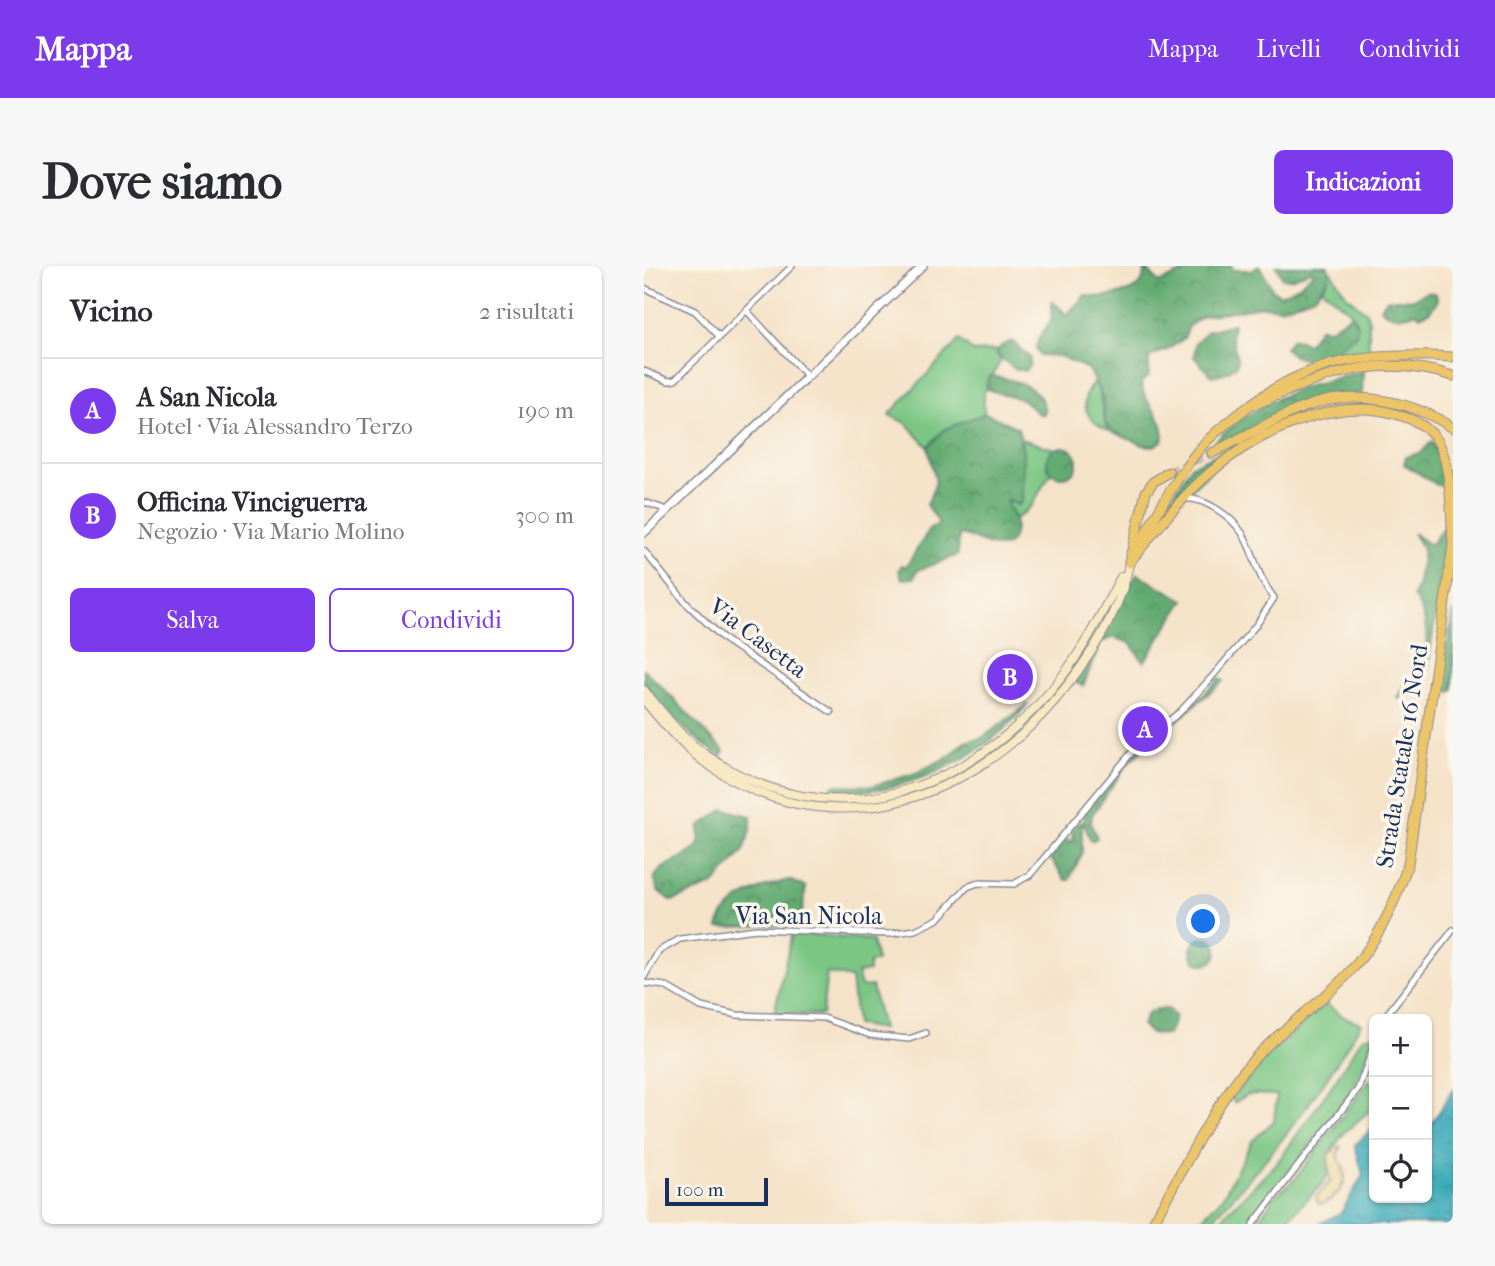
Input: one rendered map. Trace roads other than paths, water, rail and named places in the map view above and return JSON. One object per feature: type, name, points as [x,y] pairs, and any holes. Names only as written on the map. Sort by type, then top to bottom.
[{"type":"main road","points":[[644,690],[683,736],[705,754],[747,779],[804,798],[841,801],[883,798],[919,787],[953,772],[1011,729],[1052,688],[1074,660],[1198,450],[1216,431],[1256,398],[1284,380],[1348,360],[1383,356],[1453,358]]},
{"type":"main road","points":[[1248,407],[1318,377],[1351,369],[1410,366],[1453,376]]},
{"type":"main road","points":[[1212,453],[1313,404],[1332,401],[1386,401],[1421,412],[1453,428]]},
{"type":"main road","name":"Strada Statale 16 Nord","points":[[1129,563],[1199,483],[1252,444],[1317,414],[1355,407],[1382,411],[1422,425],[1438,441],[1446,474],[1453,545],[1408,864],[1395,905],[1373,943],[1346,976],[1274,1038],[1234,1084],[1152,1224]]},
{"type":"main road","points":[[644,700],[679,740],[704,761],[768,795],[806,806],[845,809],[887,805],[926,795],[959,780],[993,757],[1048,710],[1069,685],[1113,610],[1129,563],[1146,492],[1153,482],[1169,472]]},
{"type":"main road","points":[[1443,615],[1453,586]]},
{"type":"street","points":[[644,371],[668,381],[675,380],[792,266]]},
{"type":"street","points":[[644,533],[923,266]]},
{"type":"street","points":[[644,288],[695,311],[720,337]]},
{"type":"street","points":[[747,311],[808,377]]},
{"type":"street","points":[[1184,499],[1203,501],[1199,483]]},
{"type":"street","name":"Via San Nicola","points":[[644,978],[659,951],[680,939],[756,929],[889,934],[924,927],[945,912],[960,892],[971,885],[1014,884],[1030,874],[1137,746],[1188,703],[1264,614],[1274,598],[1259,575],[1246,534],[1232,519],[1203,501]]},
{"type":"street","points":[[644,502],[667,510]]},
{"type":"street","name":"Via Casetta","points":[[644,551],[686,603],[725,640],[831,712]]},
{"type":"street","points":[[1387,1014],[1453,930]]},
{"type":"street","points":[[644,983],[665,986],[701,1007],[737,1015],[824,1018],[870,1035],[909,1039],[926,1033]]},
{"type":"street","points":[[1253,1224],[1358,1089],[1369,1059]]},
{"type":"water","points":[[1453,1089],[1453,1224],[1319,1224],[1341,1213],[1363,1175],[1355,1145],[1369,1132],[1369,1203],[1432,1203],[1432,1124]]},
{"type":"tunnel","points":[[1169,472],[1212,453]]},
{"type":"place","name":"Officina Vinciguerra","points":[[1010,677]]},
{"type":"place","name":"A San Nicola","points":[[1145,729]]}]
